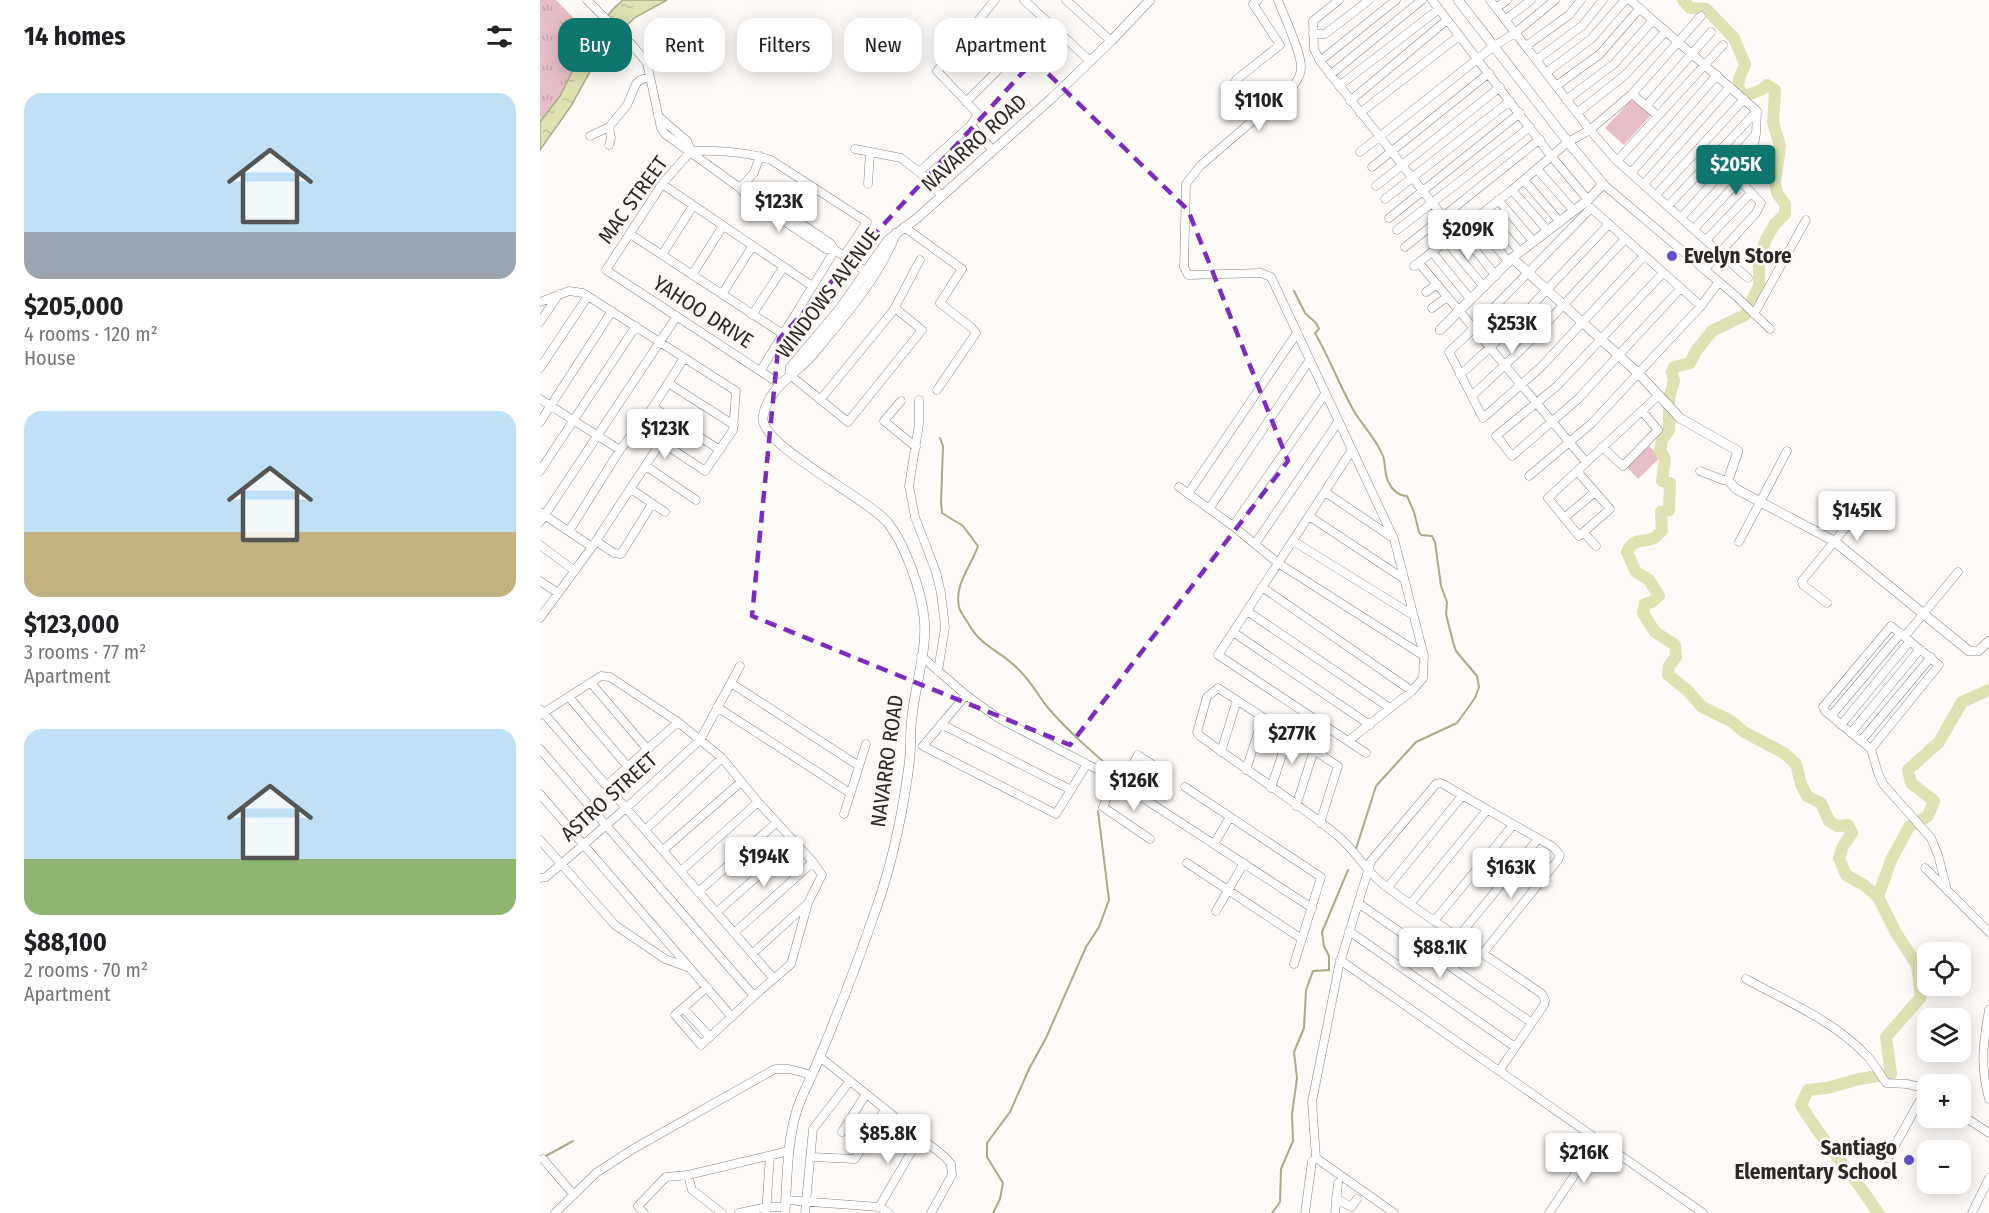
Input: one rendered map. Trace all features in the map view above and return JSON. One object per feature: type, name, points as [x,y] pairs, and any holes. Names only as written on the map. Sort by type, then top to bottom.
[{"type":"street","points":[[919,172],[971,126],[979,115],[937,71],[995,0]]},
{"type":"street","points":[[1024,0],[1044,18]]},
{"type":"street","points":[[1066,0],[1111,40]]},
{"type":"street","name":"NAVARRO ROAD","points":[[900,230],[993,151],[1111,40],[1149,0]]},
{"type":"street","points":[[1236,80],[1280,45],[1253,4],[1258,0]]},
{"type":"street","points":[[1278,0],[1298,54],[1301,65],[1300,75],[1294,85],[1200,166],[1186,184],[1184,267],[1188,274],[1261,273],[1271,278],[1394,538],[1424,656],[1424,678],[1412,691],[1348,741]]},
{"type":"street","points":[[1313,34],[1325,34],[1369,0]]},
{"type":"street","points":[[1320,61],[1396,0]]},
{"type":"street","points":[[1330,75],[1422,0]]},
{"type":"street","points":[[1431,0],[1588,200]]},
{"type":"street","points":[[1458,0],[1603,184],[1770,329]]},
{"type":"street","points":[[1490,0],[1590,130],[1617,161],[1748,278]]},
{"type":"street","points":[[1496,8],[1507,0]]},
{"type":"street","points":[[1505,20],[1531,0]]},
{"type":"street","points":[[1360,152],[1555,0]]},
{"type":"street","points":[[1526,46],[1569,15],[1581,0]]},
{"type":"street","points":[[1536,60],[1582,26],[1603,0]]},
{"type":"street","points":[[1546,73],[1591,39],[1625,0]]},
{"type":"street","points":[[1630,0],[1757,111],[1757,134],[1750,148],[1681,218]]},
{"type":"street","points":[[590,1],[647,63],[661,128],[665,134],[740,188],[746,196],[826,249],[835,250],[869,274]]},
{"type":"street","points":[[1336,1],[1313,21],[1314,49],[1320,61],[1431,204],[1496,276]]},
{"type":"street","points":[[1556,86],[1600,54],[1640,8]]},
{"type":"street","points":[[1339,86],[1438,9]]},
{"type":"street","points":[[1587,462],[1473,330],[1437,284],[1416,264],[1512,190],[1568,142],[1590,130],[1632,94],[1701,16]]},
{"type":"street","points":[[1350,101],[1447,20]]},
{"type":"street","points":[[1566,99],[1614,64],[1653,20]]},
{"type":"street","points":[[1577,113],[1625,75],[1666,31]]},
{"type":"street","points":[[1646,106],[1711,33]]},
{"type":"street","points":[[1360,113],[1459,36]]},
{"type":"street","points":[[1067,39],[1090,60]]},
{"type":"street","points":[[1617,161],[1723,45]]},
{"type":"street","points":[[966,102],[996,72]]},
{"type":"street","points":[[1372,167],[1488,73]]},
{"type":"street","points":[[1631,173],[1717,75]]},
{"type":"street","points":[[590,136],[609,127],[627,105],[636,84],[650,77]]},
{"type":"street","points":[[1376,186],[1500,87]]},
{"type":"street","points":[[1644,184],[1730,87]]},
{"type":"street","points":[[1632,94],[1658,116]]},
{"type":"street","points":[[1656,195],[1744,99]]},
{"type":"street","points":[[1385,199],[1510,101]]},
{"type":"street","points":[[1668,206],[1757,111]]},
{"type":"street","points":[[1389,218],[1520,113]]},
{"type":"street","points":[[971,126],[993,151]]},
{"type":"street","points":[[609,127],[611,138],[609,145]]},
{"type":"street","points":[[1397,230],[1530,127]]},
{"type":"street","points":[[1405,247],[1540,139]]},
{"type":"street","points":[[1704,270],[1756,213],[1761,203],[1744,185],[1750,168],[1750,148]]},
{"type":"street","points":[[855,149],[901,158],[919,172],[942,196]]},
{"type":"street","points":[[691,151],[760,156],[771,160],[867,222],[844,256]]},
{"type":"street","name":"MAC STREET","points":[[606,270],[662,184],[691,151]]},
{"type":"street","points":[[868,184],[870,152]]},
{"type":"street","points":[[740,188],[754,173],[760,156]]},
{"type":"street","points":[[1694,229],[1750,168]]},
{"type":"street","points":[[1538,169],[1574,211]]},
{"type":"street","points":[[1524,180],[1560,222]]},
{"type":"street","points":[[662,184],[812,286]]},
{"type":"street","points":[[1440,330],[1514,257],[1588,200],[1603,184]]},
{"type":"street","points":[[1512,190],[1548,231]]},
{"type":"street","points":[[1706,240],[1751,193]]},
{"type":"street","points":[[1498,200],[1534,242]]},
{"type":"street","points":[[662,255],[693,206]]},
{"type":"street","points":[[1644,256],[1541,367],[1483,418],[1449,352],[1591,208],[1701,306]]},
{"type":"street","points":[[1485,211],[1514,257]]},
{"type":"street","points":[[1473,220],[1638,373],[1680,418],[1738,451],[1728,480]]},
{"type":"street","points":[[1754,314],[1806,220]]},
{"type":"street","points":[[1460,375],[1509,330],[1609,224]]},
{"type":"street","points":[[692,275],[723,226]]},
{"type":"street","points":[[900,230],[962,269],[940,303],[972,328],[975,333],[937,390]]},
{"type":"street","name":"WINDOWS AVENUE","points":[[790,375],[790,368],[869,274],[888,240],[900,230]]},
{"type":"street","points":[[630,234],[783,334]]},
{"type":"street","points":[[1472,396],[1505,366],[1626,239]]},
{"type":"street","points":[[1446,241],[1484,287]]},
{"type":"street","points":[[722,294],[752,247]]},
{"type":"street","points":[[761,370],[835,250]]},
{"type":"street","points":[[1432,252],[1471,300]]},
{"type":"street","points":[[820,400],[895,308],[920,260]]},
{"type":"street","points":[[753,315],[783,268]]},
{"type":"street","name":"YAHOO DRIVE","points":[[606,270],[780,384]]},
{"type":"street","points":[[1663,273],[1557,386],[1496,436],[1512,456],[1578,399],[1681,288]]},
{"type":"street","points":[[1529,476],[1592,424],[1701,306],[1718,282]]},
{"type":"street","points":[[1426,292],[1437,284]]},
{"type":"street","points":[[540,302],[569,291],[583,293],[736,391],[734,424],[705,471],[639,427]]},
{"type":"street","points":[[540,322],[559,294]]},
{"type":"street","points":[[540,368],[588,296]]},
{"type":"street","points":[[1432,308],[1447,297]]},
{"type":"street","points":[[790,375],[848,422],[922,330],[895,308]]},
{"type":"street","points":[[540,422],[612,312]]},
{"type":"street","points":[[652,504],[621,554],[594,544],[542,516],[599,436],[677,316]]},
{"type":"street","points":[[540,471],[636,326]]},
{"type":"street","points":[[1188,494],[1297,333]]},
{"type":"street","points":[[569,531],[684,358]]},
{"type":"street","points":[[1209,509],[1310,361]]},
{"type":"street","name":"NAVARRO ROAD","points":[[785,1206],[789,1151],[796,1113],[820,1057],[886,879],[910,756],[911,718],[921,656],[924,617],[910,567],[888,522],[780,445],[765,428],[763,414],[773,394],[790,375]]},
{"type":"street","points":[[668,383],[734,424]]},
{"type":"street","points":[[1233,526],[1325,394]]},
{"type":"street","points":[[540,399],[621,450]]},
{"type":"street","points":[[1577,471],[1610,509],[1579,536],[1548,498],[1602,447],[1642,411],[1662,399]]},
{"type":"street","points":[[919,400],[919,424],[909,486],[911,502],[921,534],[936,572],[944,610],[945,627],[938,671]]},
{"type":"street","points":[[901,401],[884,421],[916,447]]},
{"type":"street","points":[[653,407],[720,450]]},
{"type":"street","points":[[1602,447],[1623,466],[1658,430],[1642,411]]},
{"type":"street","points":[[1255,544],[1338,422]]},
{"type":"street","points":[[541,615],[594,544],[661,442]]},
{"type":"street","points":[[1352,450],[1218,655],[1366,753]]},
{"type":"street","points":[[1739,542],[1787,452]]},
{"type":"street","points":[[646,466],[696,500]]},
{"type":"street","points":[[1700,471],[1728,480],[1736,489],[1834,541],[1970,651],[1978,651],[1989,641]]},
{"type":"street","points":[[1179,488],[1233,526],[1278,563],[1424,656]]},
{"type":"street","points":[[631,489],[665,512]]},
{"type":"street","points":[[1325,492],[1394,538]]},
{"type":"street","points":[[1564,518],[1595,492]]},
{"type":"street","points":[[1827,603],[1803,585],[1802,581],[1864,505]]},
{"type":"street","points":[[1309,516],[1404,579]]},
{"type":"street","points":[[1584,533],[1596,546]]},
{"type":"street","points":[[1293,541],[1413,615]]},
{"type":"street","points":[[540,544],[574,571]]},
{"type":"street","points":[[1832,716],[1905,636],[1958,572]]},
{"type":"street","points":[[540,581],[558,593]]},
{"type":"street","points":[[1262,587],[1412,691]]},
{"type":"street","points":[[1247,611],[1390,708]]},
{"type":"street","points":[[1871,749],[1939,666],[1891,626],[1824,706],[1824,710],[1871,749],[1883,784],[1919,823],[1936,849],[1947,890]]},
{"type":"street","points":[[1233,632],[1370,725]]},
{"type":"street","points":[[1841,725],[1905,636]]},
{"type":"street","points":[[1851,733],[1920,649]]},
{"type":"street","points":[[921,656],[966,695],[998,718],[1118,781],[1312,908]]},
{"type":"street","points":[[1861,741],[1931,657]]},
{"type":"street","points":[[700,740],[740,666]]},
{"type":"street","points":[[707,987],[683,1008],[710,1037],[791,964],[808,903],[822,875],[722,758],[678,722],[610,677],[601,676],[541,712],[774,979]]},
{"type":"street","points":[[591,683],[648,750]]},
{"type":"street","points":[[731,683],[859,766]]},
{"type":"street","points":[[1320,823],[1338,766],[1218,688],[1207,697],[1197,732],[1221,752],[1296,806],[1320,823],[1339,836],[1373,874],[1388,887],[1542,994],[1545,1000],[1544,1005],[1499,1071]]},
{"type":"street","points":[[966,695],[923,746],[1056,814],[1087,764]]},
{"type":"street","points":[[568,697],[628,767]]},
{"type":"street","points":[[1221,752],[1238,700]]},
{"type":"street","points":[[717,707],[850,793]]},
{"type":"street","points":[[1246,770],[1263,717]]},
{"type":"street","points":[[607,785],[678,722]]},
{"type":"street","points":[[941,724],[1071,790]]},
{"type":"street","points":[[1271,788],[1289,734]]},
{"type":"street","name":"ASTRO STREET","points":[[540,878],[546,877],[584,845],[700,740]]},
{"type":"street","points":[[844,814],[866,744]]},
{"type":"street","points":[[540,749],[754,996]]},
{"type":"street","points":[[1296,806],[1314,750]]},
{"type":"street","points":[[1150,839],[1103,807],[1118,781],[1138,755],[1164,772]]},
{"type":"street","points":[[645,830],[722,758]]},
{"type":"street","points":[[663,850],[741,782]]},
{"type":"street","points":[[1394,1213],[1316,1158],[1312,1102],[1340,960],[1371,861],[1436,784],[1441,783],[1462,795],[1558,851],[1560,855],[1483,953]]},
{"type":"street","points":[[1185,787],[1321,877],[1294,964]]},
{"type":"street","points":[[540,794],[732,1017]]},
{"type":"street","points":[[1388,887],[1462,795]]},
{"type":"street","points":[[681,871],[758,802]]},
{"type":"street","points":[[1411,903],[1487,810]]},
{"type":"street","points":[[1214,844],[1230,817]]},
{"type":"street","points":[[698,891],[776,823]]},
{"type":"street","points":[[1435,920],[1513,825]]},
{"type":"street","points":[[1459,936],[1538,839]]},
{"type":"street","points":[[540,840],[615,925],[664,959],[691,969]]},
{"type":"street","points":[[717,912],[794,844]]},
{"type":"street","points":[[735,933],[813,862]]},
{"type":"street","points":[[1187,863],[1302,939]]},
{"type":"street","points":[[1216,911],[1244,863]]},
{"type":"street","points":[[1925,868],[1989,932]]},
{"type":"street","points":[[752,954],[808,903]]},
{"type":"street","points":[[1358,903],[1532,1023]]},
{"type":"street","points":[[1349,931],[1515,1047]]},
{"type":"street","points":[[1340,960],[1703,1213]]},
{"type":"street","points":[[1746,979],[1820,1019],[1864,1052],[1880,1071],[1886,1083],[1917,1086]]},
{"type":"street","points":[[1989,1010],[1982,1065],[1989,1099]]},
{"type":"street","points":[[820,1057],[951,1164],[952,1175],[931,1213]]},
{"type":"street","points":[[555,1213],[596,1173],[633,1149],[775,1069],[789,1069],[812,1075]]},
{"type":"street","points":[[805,1213],[813,1130],[850,1082]]},
{"type":"street","points":[[842,1132],[866,1094]]},
{"type":"street","points":[[1888,1158],[1917,1106]]},
{"type":"street","points":[[811,1157],[855,1159],[885,1109]]},
{"type":"street","points":[[1971,1121],[1989,1133]]},
{"type":"street","points":[[879,1207],[920,1137]]},
{"type":"street","points":[[1549,1213],[1598,1140]]},
{"type":"street","points":[[644,1213],[638,1206],[666,1177],[688,1175],[789,1151]]},
{"type":"street","points":[[766,1210],[770,1156]]},
{"type":"street","points":[[543,1160],[574,1195]]},
{"type":"street","points":[[1305,1213],[1312,1161]]},
{"type":"street","points":[[688,1175],[692,1190],[722,1213]]},
{"type":"street","points":[[1972,1213],[1989,1178]]},
{"type":"street","points":[[1335,1213],[1338,1183]]},
{"type":"street","points":[[1336,1198],[1351,1207],[1358,1199]]},
{"type":"street","points":[[739,1213],[766,1210],[806,1201],[879,1207],[889,1213]]},
{"type":"highlighted area","points":[[1034,60],[1188,210],[1288,461],[1070,745],[752,616],[779,339]]},
{"type":"green space","points":[[540,0],[556,0],[574,18],[558,18],[558,72],[579,72],[540,139]]},
{"type":"green space","points":[[1634,97],[1651,115],[1624,145],[1605,128]]},
{"type":"green space","points":[[1649,446],[1661,457],[1638,479],[1627,467]]},
{"type":"water","points":[[623,0],[667,0],[632,20],[632,18],[606,18]]},
{"type":"water","points":[[572,72],[590,72],[571,106],[540,150],[540,122],[560,96]]},
{"type":"waterway","points":[[1683,0],[1690,8],[1706,9],[1734,38],[1745,64],[1738,89],[1745,96],[1767,85],[1775,90],[1773,122],[1780,146],[1775,183],[1777,193],[1785,204],[1785,214],[1775,224],[1766,239],[1759,261],[1759,286],[1745,315],[1712,331],[1696,351],[1690,363],[1674,367],[1672,372],[1674,381],[1669,398],[1669,430],[1662,440],[1660,450],[1665,459],[1662,481],[1670,483],[1669,510],[1661,512],[1662,531],[1654,538],[1636,542],[1627,552],[1636,572],[1649,580],[1659,596],[1645,604],[1643,613],[1655,632],[1675,645],[1676,657],[1669,666],[1668,675],[1688,691],[1702,707],[1731,721],[1744,732],[1784,753],[1796,764],[1807,796],[1821,803],[1829,821],[1837,826],[1848,825],[1852,833],[1843,846],[1839,858],[1846,875],[1864,885],[1878,897]]},
{"type":"waterway","points":[[1294,291],[1305,313],[1316,323],[1319,329],[1315,333],[1355,413],[1380,450],[1390,486],[1399,494],[1407,496],[1419,532],[1421,535],[1432,536],[1435,542],[1441,586],[1447,602],[1446,614],[1453,642],[1456,651],[1477,676],[1479,687],[1475,698],[1457,723],[1416,742],[1376,786],[1356,849]]},
{"type":"waterway","points":[[940,438],[943,446],[942,513],[963,526],[978,546],[961,583],[958,599],[960,611],[980,639],[1014,665],[1056,717],[1112,769]]},
{"type":"waterway","points":[[1878,1213],[1801,1105],[1808,1090],[1891,1074],[1886,1037],[1921,997],[1917,965],[1896,933],[1878,897],[1891,860],[1909,827],[1928,816],[1934,801],[1911,783],[1908,770],[1939,742],[1962,702],[1989,690]]},
{"type":"waterway","points":[[993,1213],[1000,1199],[1003,1183],[987,1157],[987,1143],[1010,1112],[1086,947],[1099,927],[1109,900],[1098,811]]},
{"type":"waterway","points":[[1272,1213],[1280,1202],[1281,1169],[1293,1141],[1292,1114],[1297,1078],[1294,1052],[1304,1028],[1306,990],[1313,971],[1329,970],[1329,956],[1324,946],[1322,932],[1348,870]]},
{"type":"waterway","points":[[544,1157],[573,1141]]},
{"type":"place","name":"Evelyn Store","points":[[1672,256]]},
{"type":"place","name":"Santiago Elementary School","points":[[1909,1160]]}]
